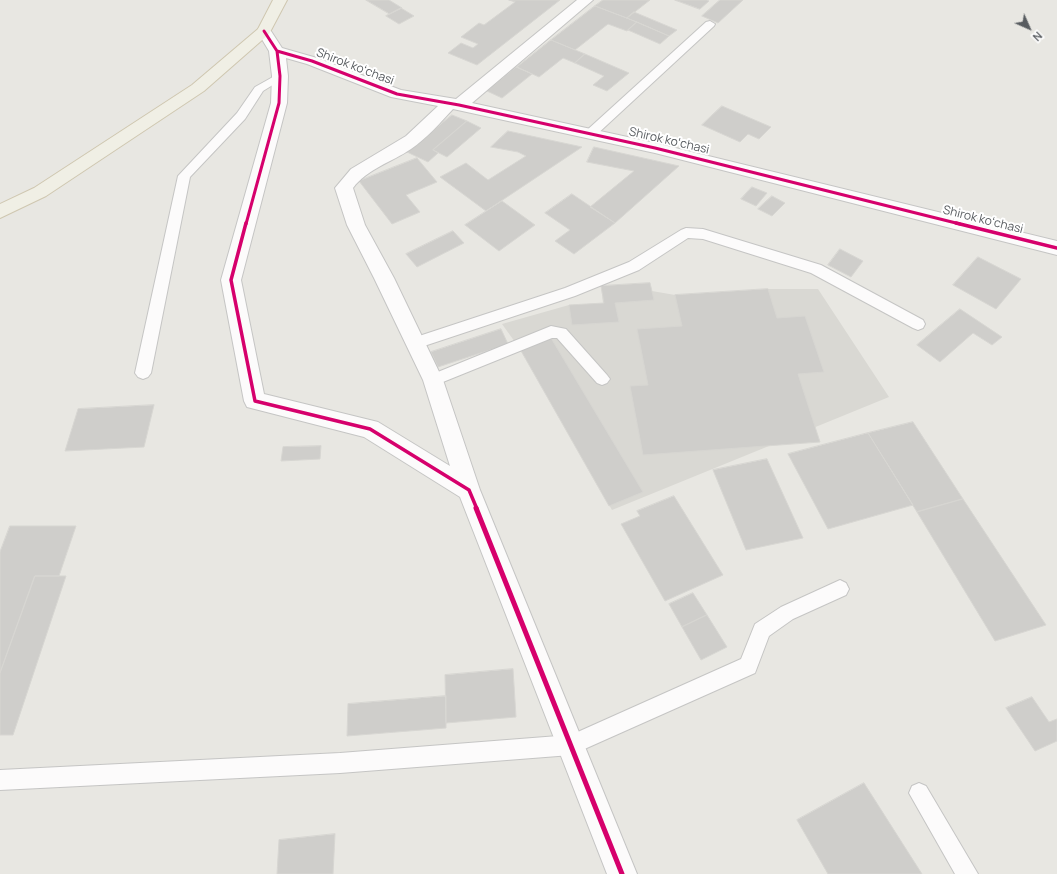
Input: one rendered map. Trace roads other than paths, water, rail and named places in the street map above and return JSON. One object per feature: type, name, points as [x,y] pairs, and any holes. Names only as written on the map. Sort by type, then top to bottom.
[{"type":"main road","points":[[0,212],[40,192],[198,88],[264,32],[280,0]]},
{"type":"street","points":[[586,0],[454,104],[406,145],[356,173],[344,188],[356,225],[433,380],[469,490],[622,874]]},
{"type":"street","points":[[264,32],[277,51],[280,76],[279,103],[231,280],[255,402],[370,429],[469,490]]},
{"type":"street","name":"Shirok koʻchasi","points":[[277,51],[312,61],[397,94],[454,104],[655,148],[1057,248]]},
{"type":"lane","points":[[590,134],[710,24]]},
{"type":"lane","points":[[143,373],[184,176],[241,116],[259,89],[280,76]]},
{"type":"lane","points":[[415,343],[570,292],[634,266],[686,233],[703,234],[816,269],[918,324]]},
{"type":"lane","points":[[433,380],[551,332],[561,333],[602,379]]},
{"type":"lane","points":[[0,780],[340,763],[571,744],[748,666],[762,630],[787,613],[840,589]]},
{"type":"lane","points":[[919,792],[967,874]]}]
